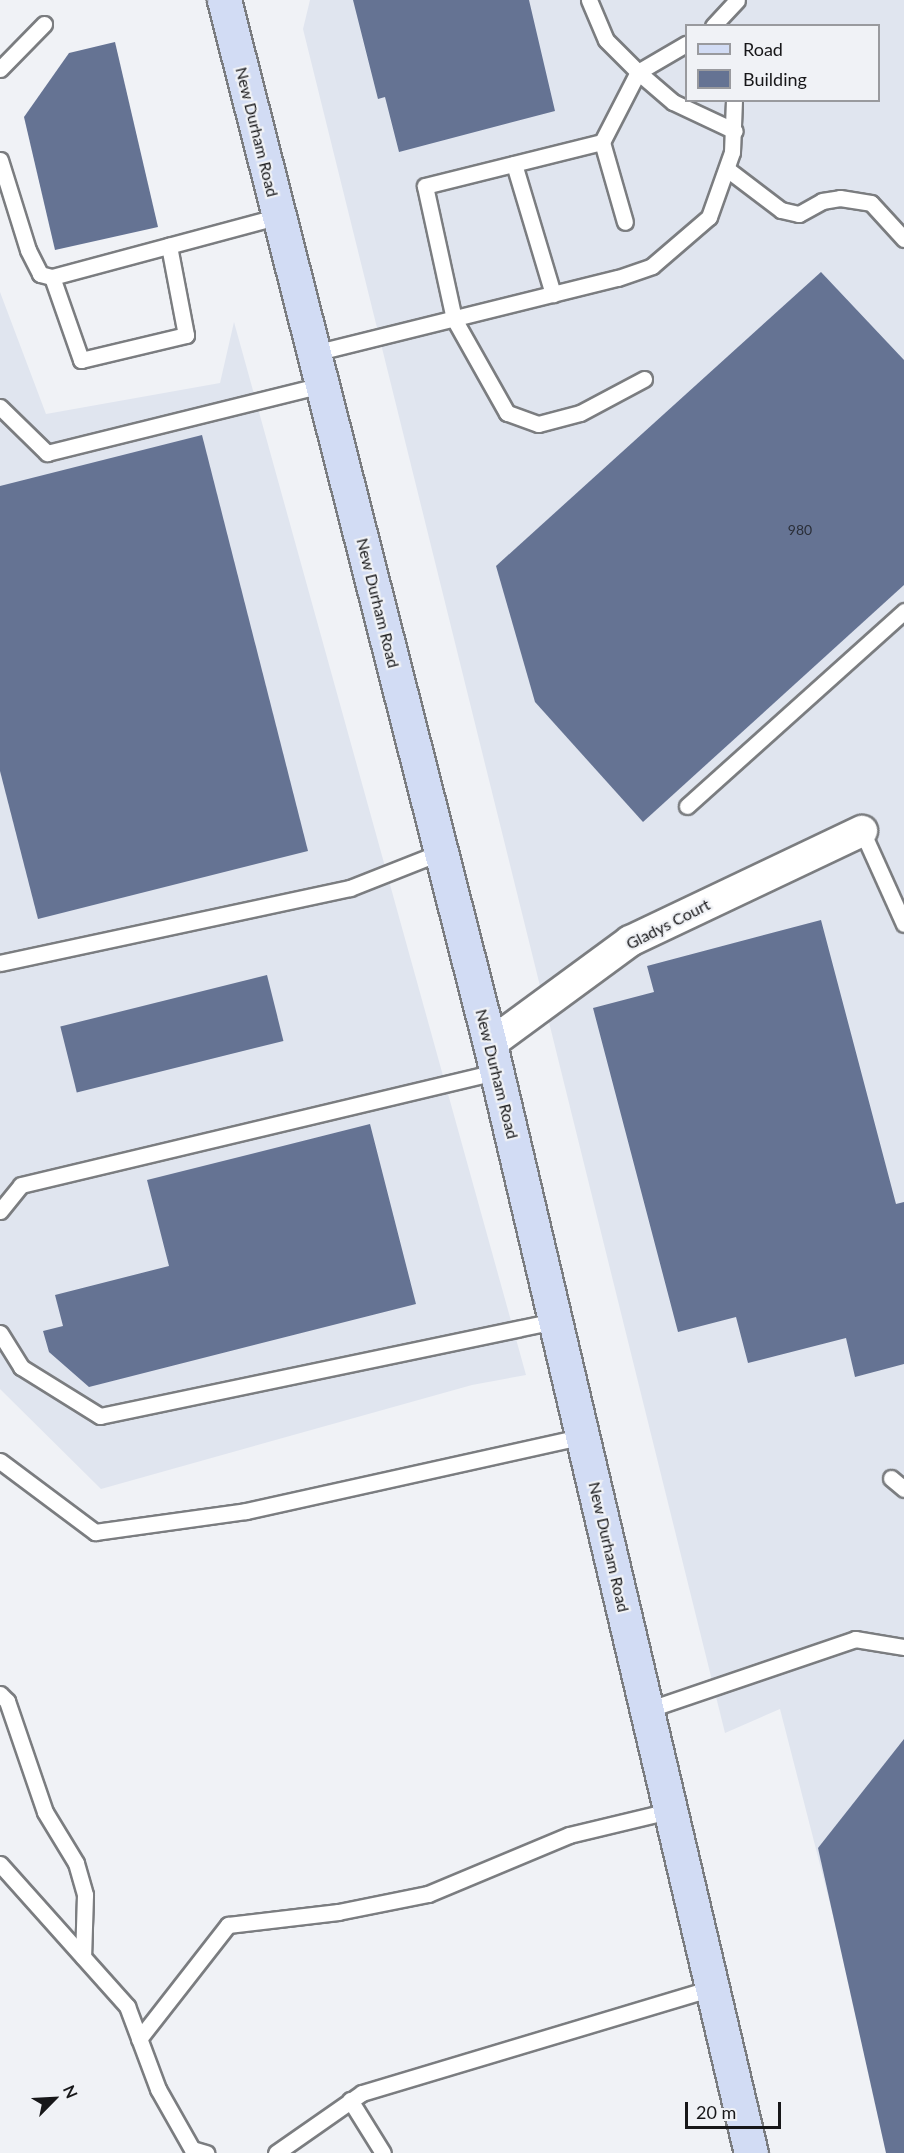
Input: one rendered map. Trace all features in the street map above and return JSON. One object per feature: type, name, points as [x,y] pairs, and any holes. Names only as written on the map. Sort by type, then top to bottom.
[{"type":"main road","name":"New Durham Road","points":[[224,0],[493,1058],[751,2153]]},
{"type":"street","name":"Gladys Court","points":[[493,1058],[630,941],[862,831]]},
{"type":"lane","points":[[589,0],[606,40],[638,72],[673,102],[735,130]]},
{"type":"lane","points":[[715,24],[737,0]]},
{"type":"lane","points":[[0,69],[44,24]]},
{"type":"lane","points":[[626,222],[602,142],[638,72],[685,45]]},
{"type":"lane","points":[[314,353],[553,294],[652,266],[709,217],[727,169],[735,130],[734,102]]},
{"type":"lane","points":[[602,142],[425,186],[454,319],[507,413],[538,424],[580,413],[644,379]]},
{"type":"lane","points":[[0,160],[28,250],[40,274],[52,277],[279,216]]},
{"type":"lane","points":[[514,164],[553,294]]},
{"type":"lane","points":[[727,169],[781,210],[799,214],[822,201],[840,198],[871,203],[904,239]]},
{"type":"lane","points":[[52,277],[81,360],[186,335],[169,246]]},
{"type":"lane","points":[[0,407],[47,453],[322,385]]},
{"type":"lane","points":[[687,806],[904,611]]},
{"type":"lane","points":[[862,831],[904,924]]},
{"type":"lane","points":[[0,963],[350,888],[441,852]]},
{"type":"lane","points":[[0,1211],[21,1185],[493,1058]]},
{"type":"lane","points":[[0,1333],[21,1366],[100,1416],[555,1320]]},
{"type":"lane","points":[[0,1461],[95,1532],[246,1511],[583,1436]]},
{"type":"lane","points":[[891,1478],[904,1490]]},
{"type":"lane","points":[[647,1710],[855,1639],[904,1647]]},
{"type":"lane","points":[[0,1694],[7,1701],[45,1812],[76,1863],[85,1895],[83,1957]]},
{"type":"lane","points":[[139,2039],[228,1925],[338,1912],[428,1894],[569,1835],[669,1811]]},
{"type":"lane","points":[[0,1864],[127,2006],[158,2089],[192,2149],[206,2153]]},
{"type":"lane","points":[[276,2153],[362,2093],[712,1988]]},
{"type":"lane","points":[[351,2100],[383,2153]]},
{"type":"shaded area","points":[[310,0],[904,0],[904,2153],[894,2153],[780,1709],[725,1733],[303,29]]},
{"type":"shaded area","points":[[0,292],[46,414],[220,383],[234,322],[526,1375],[472,1385],[101,1489],[0,1389]]},
{"type":"building","points":[[353,0],[529,0],[555,111],[399,152],[385,97],[378,99]]},
{"type":"building","points":[[115,42],[158,227],[55,250],[24,117],[69,53]]},
{"type":"building","points":[[821,272],[904,360],[904,585],[643,822],[535,702],[496,566]]},
{"type":"building","points":[[202,435],[308,851],[38,919],[0,771],[0,486]]},
{"type":"building","points":[[821,920],[896,1204],[904,1202],[904,1364],[855,1377],[846,1338],[748,1363],[736,1317],[678,1332],[593,1008],[654,992],[647,966]]},
{"type":"building","points":[[267,975],[283,1041],[77,1093],[60,1027]]},
{"type":"building","points":[[370,1124],[416,1304],[89,1387],[49,1352],[43,1331],[63,1326],[55,1295],[169,1266],[147,1180]]},
{"type":"building","points":[[904,1739],[904,2153],[886,2153],[818,1848]]}]
